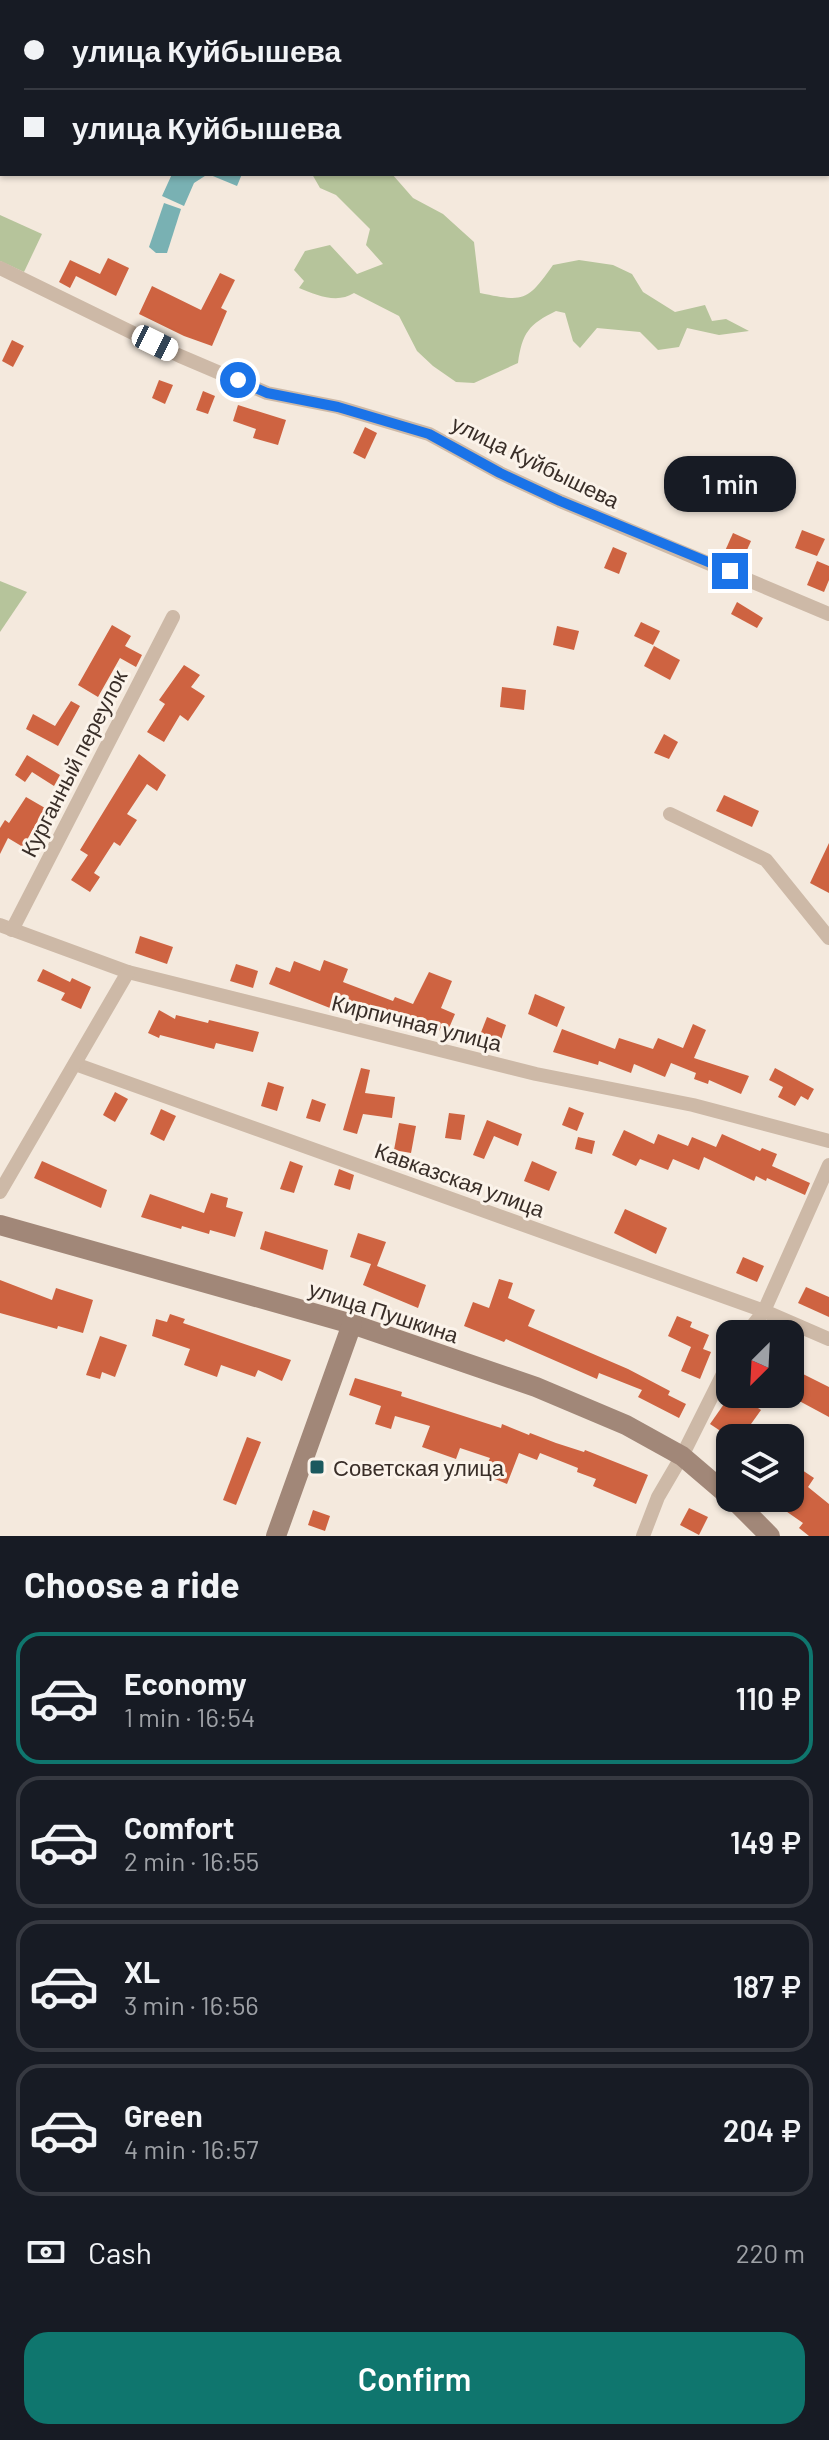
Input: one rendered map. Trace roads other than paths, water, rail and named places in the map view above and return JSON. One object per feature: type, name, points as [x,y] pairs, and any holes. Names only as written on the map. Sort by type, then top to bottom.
[{"type":"main road","name":"улица Пушкина","points":[[0,1225],[352,1324],[536,1387],[626,1425],[682,1456],[716,1484]]},
{"type":"main road","points":[[276,1536],[352,1324]]},
{"type":"main road","name":"улица Пушкина","points":[[748,1512],[770,1536]]},
{"type":"street","name":"улица Куйбышева","points":[[0,268],[180,356],[267,393],[338,407],[429,434],[548,495],[829,614]]},
{"type":"street","name":"Курганный переулок","points":[[6,927],[173,617]]},
{"type":"street","points":[[670,814],[766,860],[829,938]]},
{"type":"street","name":"Кирпичная улица","points":[[6,927],[128,972],[536,1074],[693,1105],[829,1141]]},
{"type":"street","points":[[0,1192],[128,972]]},
{"type":"street","name":"Кавказская улица","points":[[75,1064],[764,1311],[829,1339]]},
{"type":"street","points":[[757,1320],[764,1311],[829,1165]]},
{"type":"street","points":[[643,1536],[658,1497],[716,1388]]},
{"type":"water","points":[[171,176],[205,176],[194,183],[184,206],[162,196]]},
{"type":"water","points":[[213,176],[241,176],[237,186]]},
{"type":"water","points":[[164,203],[181,209],[167,253],[156,253],[149,247]]},
{"type":"place","name":"Советская улица","points":[[317,1467]]}]
